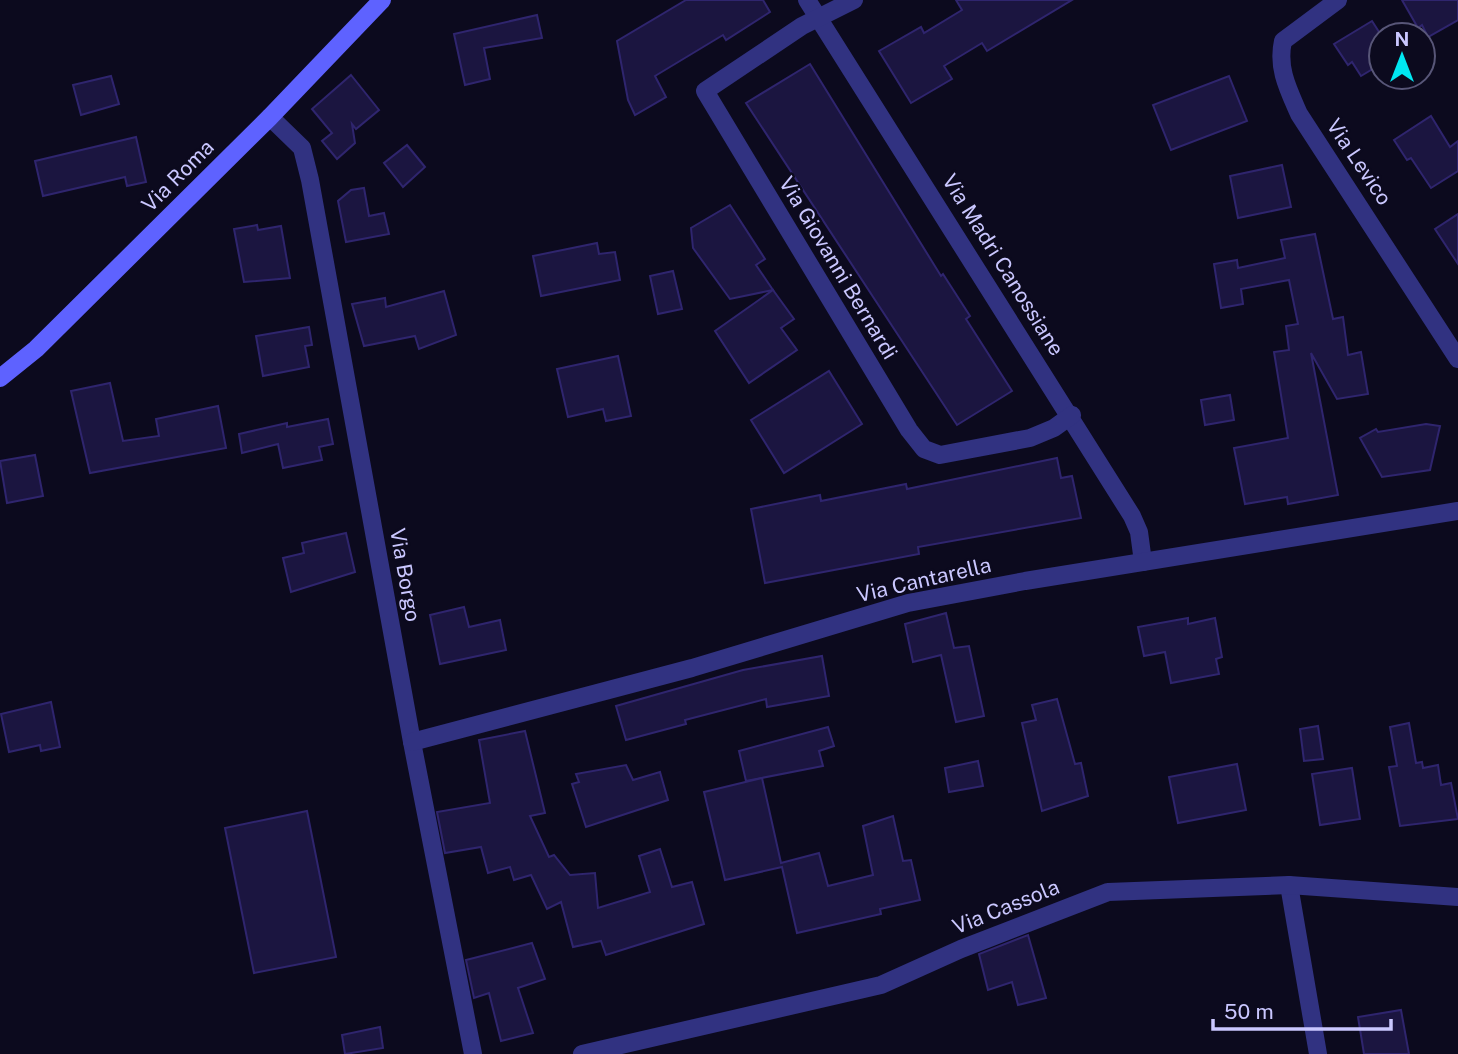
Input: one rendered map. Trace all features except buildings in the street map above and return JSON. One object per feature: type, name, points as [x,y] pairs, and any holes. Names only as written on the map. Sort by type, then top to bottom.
[{"type":"main road","name":"Via Roma","points":[[0,378],[36,349],[271,117],[382,0]]},
{"type":"street","name":"Via Madri Canossiane","points":[[807,0],[1072,415],[1132,516],[1139,531],[1143,562]]},
{"type":"street","points":[[818,17],[855,0]]},
{"type":"street","name":"Via Levico","points":[[1338,0],[1283,41],[1279,57],[1284,79],[1299,114],[1458,359]]},
{"type":"street","name":"Via Giovanni Bernardi","points":[[818,17],[705,91],[909,430],[924,449],[940,455],[1030,438],[1054,428],[1072,415]]},
{"type":"street","name":"Via Borgo","points":[[271,117],[302,148],[310,180],[412,742],[473,1054]]},
{"type":"street","name":"Via Cantarella","points":[[412,742],[692,668],[908,603],[1458,511]]},
{"type":"street","points":[[1289,884],[1318,1054]]},
{"type":"street","name":"Via Cassola","points":[[582,1054],[881,985],[961,949],[1108,892],[1187,886],[1289,884],[1458,897]]}]
